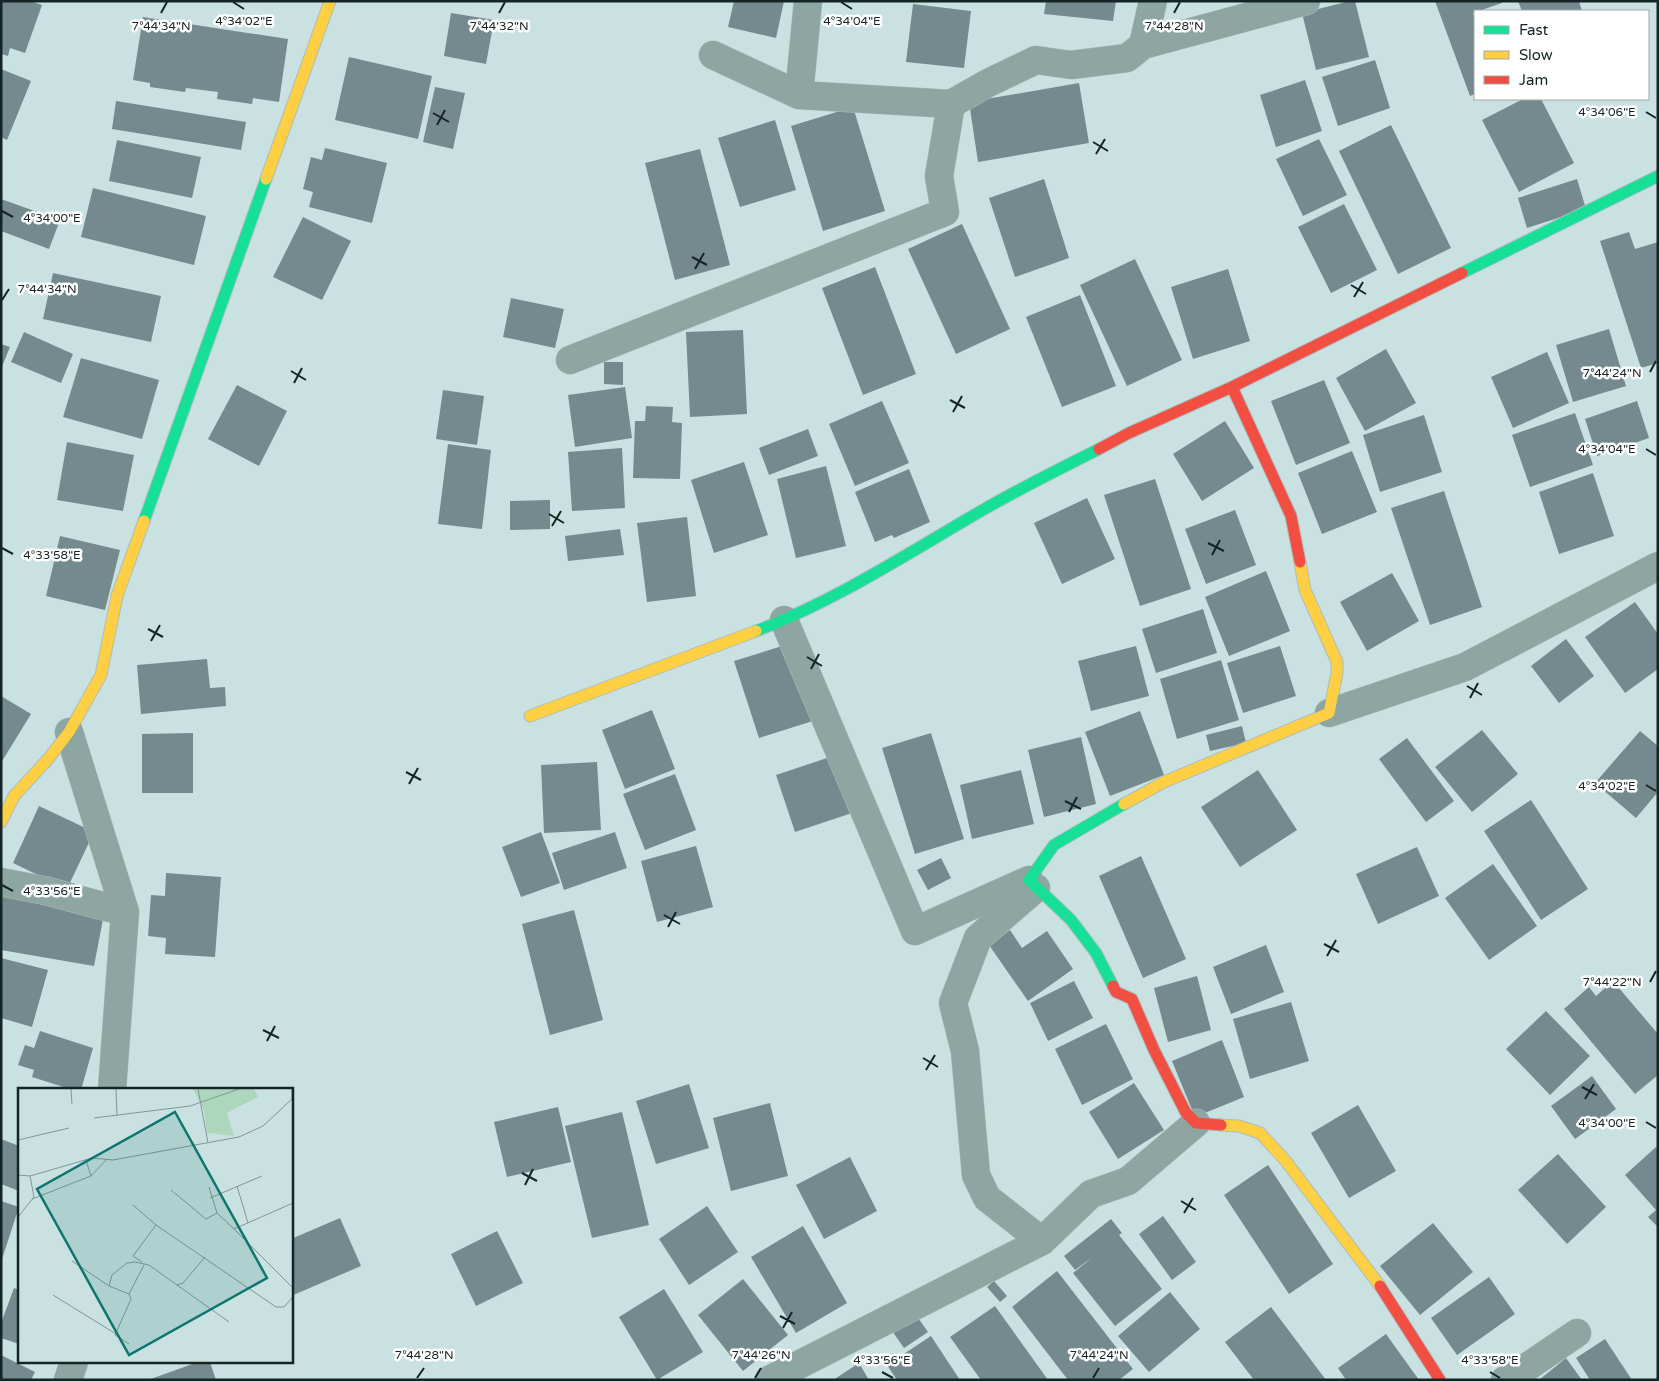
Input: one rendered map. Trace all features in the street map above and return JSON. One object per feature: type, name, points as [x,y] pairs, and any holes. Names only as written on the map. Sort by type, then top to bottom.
[{"type":"street","points":[[1,822],[14,796],[49,758],[69,732],[101,675],[117,596],[330,1]]},
{"type":"street","points":[[798,95],[808,1]]},
{"type":"street","points":[[1143,45],[1153,1]]},
{"type":"street","points":[[713,55],[798,95],[950,104],[988,82],[1036,60],[1071,65],[1127,58],[1143,45],[1306,1]]},
{"type":"street","points":[[570,360],[945,212],[939,176],[950,104]]},
{"type":"street","points":[[530,716],[784,620],[890,565],[982,510],[1112,442],[1232,387],[1658,176]]},
{"type":"street","points":[[1232,387],[1291,516],[1305,590],[1337,662],[1337,673],[1332,687],[1329,713]]},
{"type":"street","points":[[1042,1241],[987,1198],[976,1175],[966,1051],[953,1003],[978,938],[1033,884],[1054,845],[1164,782],[1329,713],[1465,667],[1658,566]]},
{"type":"street","points":[[784,620],[915,931],[1033,884]]},
{"type":"street","points":[[69,732],[125,912],[112,1088]]},
{"type":"street","points":[[1,882],[47,891],[125,912]]},
{"type":"street","points":[[1033,884],[1071,920],[1096,953],[1116,992],[1132,999],[1154,1050],[1186,1113],[1196,1123],[1239,1126],[1260,1133],[1285,1160],[1374,1276],[1440,1380]]},
{"type":"street","points":[[768,1380],[1042,1241],[1091,1194],[1128,1181],[1196,1123]]},
{"type":"street","points":[[1505,1380],[1514,1376],[1577,1333]]},
{"type":"street","points":[[68,1380],[73,1364]]},
{"type":"building","points":[[1,1],[30,1],[42,5],[25,53],[10,48],[8,56],[1,54]]},
{"type":"building","points":[[734,1],[784,1],[776,38],[728,27]]},
{"type":"building","points":[[1046,1],[1116,1],[1113,21],[1044,14]]},
{"type":"building","points":[[1355,1],[1369,57],[1316,70],[1302,13]]},
{"type":"building","points":[[1435,1],[1502,1],[1502,3],[1482,10],[1474,10],[1474,94],[1470,96]]},
{"type":"building","points":[[1518,1],[1579,1],[1582,10],[1522,10]]},
{"type":"building","points":[[913,4],[971,11],[964,68],[906,62]]},
{"type":"building","points":[[451,13],[494,20],[486,64],[444,56]]},
{"type":"building","points":[[143,17],[288,39],[279,102],[253,98],[252,104],[217,99],[218,92],[186,88],[185,92],[150,87],[150,83],[133,80]]},
{"type":"building","points":[[349,57],[432,76],[418,139],[335,120]]},
{"type":"building","points":[[1375,60],[1390,108],[1338,126],[1322,77]]},
{"type":"building","points":[[1,69],[31,81],[7,140],[1,137]]},
{"type":"building","points":[[1305,80],[1322,131],[1276,147],[1260,95]]},
{"type":"building","points":[[1079,83],[1089,143],[978,162],[969,102]]},
{"type":"building","points":[[435,87],[465,93],[453,149],[423,142]]},
{"type":"building","points":[[1521,100],[1542,100],[1574,163],[1519,192],[1482,120]]},
{"type":"building","points":[[116,101],[246,122],[241,150],[112,129]]},
{"type":"building","points":[[853,107],[885,211],[823,231],[791,126]]},
{"type":"building","points":[[775,120],[796,190],[740,207],[718,138]]},
{"type":"building","points":[[1391,125],[1451,248],[1398,274],[1339,151]]},
{"type":"building","points":[[1319,139],[1347,195],[1303,216],[1276,159]]},
{"type":"building","points":[[117,140],[201,157],[192,198],[109,181]]},
{"type":"building","points":[[325,148],[387,163],[372,223],[309,207],[313,192],[303,189],[311,157],[322,160]]},
{"type":"building","points":[[700,149],[730,265],[675,280],[645,163]]},
{"type":"building","points":[[1044,179],[1069,258],[1015,277],[989,198]]},
{"type":"building","points":[[1577,179],[1586,209],[1527,228],[1518,198]]},
{"type":"building","points":[[93,188],[206,216],[194,265],[81,237]]},
{"type":"building","points":[[1,199],[60,220],[49,249],[1,231]]},
{"type":"building","points":[[1344,204],[1377,270],[1331,293],[1298,227]]},
{"type":"building","points":[[303,217],[351,241],[322,300],[273,277]]},
{"type":"building","points":[[962,224],[1010,329],[956,354],[908,249]]},
{"type":"building","points":[[1629,232],[1635,249],[1658,242],[1658,363],[1641,368],[1600,241]]},
{"type":"building","points":[[1135,259],[1182,360],[1127,386],[1080,285]]},
{"type":"building","points":[[875,267],[916,374],[863,395],[822,288]]},
{"type":"building","points":[[1228,269],[1250,341],[1193,359],[1171,287]]},
{"type":"building","points":[[53,273],[161,296],[151,342],[43,319]]},
{"type":"building","points":[[1080,295],[1116,386],[1062,407],[1026,317]]},
{"type":"building","points":[[511,298],[564,309],[555,348],[503,337]]},
{"type":"building","points":[[1609,329],[1626,386],[1573,402],[1556,345]]},
{"type":"building","points":[[743,330],[747,414],[690,417],[686,332]]},
{"type":"building","points":[[24,332],[73,354],[61,383],[11,362]]},
{"type":"building","points":[[1,344],[10,347],[1,369]]},
{"type":"building","points":[[1386,349],[1416,403],[1365,431],[1336,378]]},
{"type":"building","points":[[1547,352],[1569,403],[1513,428],[1491,377]]},
{"type":"building","points":[[81,358],[159,380],[142,439],[63,417]]},
{"type":"building","points":[[604,362],[623,362],[623,385],[604,384]]},
{"type":"building","points":[[1324,380],[1350,443],[1296,465],[1271,401]]},
{"type":"building","points":[[237,385],[287,411],[259,466],[208,439]]},
{"type":"building","points":[[625,387],[632,438],[575,447],[568,395]]},
{"type":"building","points":[[443,390],[484,396],[477,445],[436,439]]},
{"type":"building","points":[[882,401],[909,463],[855,486],[829,424]]},
{"type":"building","points":[[1637,401],[1649,438],[1597,456],[1585,419]]},
{"type":"building","points":[[646,406],[673,407],[672,422],[682,423],[680,479],[633,478],[635,421],[645,421]]},
{"type":"building","points":[[1575,413],[1593,465],[1530,487],[1512,435]]},
{"type":"building","points":[[1424,415],[1442,472],[1380,492],[1363,435]]},
{"type":"building","points":[[1225,421],[1254,468],[1202,501],[1173,454]]},
{"type":"building","points":[[808,429],[818,456],[769,475],[759,448]]},
{"type":"building","points":[[67,442],[134,455],[123,511],[57,500]]},
{"type":"building","points":[[448,444],[491,450],[482,529],[438,524]]},
{"type":"building","points":[[622,448],[625,508],[572,511],[568,452]]},
{"type":"building","points":[[1352,451],[1377,512],[1322,534],[1298,473]]},
{"type":"building","points":[[744,462],[768,535],[714,553],[691,480]]},
{"type":"building","points":[[826,466],[846,546],[796,558],[777,479]]},
{"type":"building","points":[[909,469],[930,522],[894,538],[892,535],[875,542],[855,492]]},
{"type":"building","points":[[1593,473],[1614,536],[1559,554],[1539,492]]},
{"type":"building","points":[[1155,479],[1191,589],[1140,606],[1104,495]]},
{"type":"building","points":[[1444,491],[1482,607],[1430,625],[1391,508]]},
{"type":"building","points":[[1087,498],[1115,559],[1062,584],[1034,523]]},
{"type":"building","points":[[550,500],[550,529],[510,530],[510,501]]},
{"type":"building","points":[[1235,510],[1256,565],[1206,584],[1185,529]]},
{"type":"building","points":[[687,517],[696,596],[647,602],[637,523]]},
{"type":"building","points":[[620,529],[624,555],[568,561],[565,536]]},
{"type":"building","points":[[60,536],[120,550],[105,610],[46,596]]},
{"type":"building","points":[[1266,571],[1290,631],[1229,656],[1205,597]]},
{"type":"building","points":[[1392,573],[1419,621],[1367,651],[1340,602]]},
{"type":"building","points":[[1635,602],[1658,634],[1658,669],[1625,693],[1585,637]]},
{"type":"building","points":[[1203,609],[1217,653],[1156,673],[1142,629]]},
{"type":"building","points":[[1566,639],[1594,676],[1559,703],[1531,666]]},
{"type":"building","points":[[792,643],[816,720],[759,738],[734,661]]},
{"type":"building","points":[[1136,646],[1149,696],[1091,711],[1078,661]]},
{"type":"building","points":[[1280,646],[1296,696],[1243,713],[1227,663]]},
{"type":"building","points":[[207,659],[210,688],[225,687],[226,706],[141,714],[137,665]]},
{"type":"building","points":[[1221,660],[1239,720],[1177,739],[1160,679]]},
{"type":"building","points":[[1,696],[31,714],[1,763]]},
{"type":"building","points":[[652,710],[675,769],[625,789],[602,730]]},
{"type":"building","points":[[1140,711],[1164,775],[1110,796],[1085,732]]},
{"type":"building","points":[[1242,726],[1246,743],[1210,751],[1206,735]]},
{"type":"building","points":[[1482,730],[1518,774],[1472,812],[1435,767]]},
{"type":"building","points":[[1640,731],[1658,746],[1658,792],[1636,818],[1595,783]]},
{"type":"building","points":[[193,733],[193,793],[142,793],[142,734]]},
{"type":"building","points":[[931,733],[964,839],[915,854],[882,748]]},
{"type":"building","points":[[1081,737],[1096,804],[1044,817],[1028,750]]},
{"type":"building","points":[[1407,738],[1454,801],[1426,822],[1379,759]]},
{"type":"building","points":[[833,756],[852,813],[795,832],[776,775]]},
{"type":"building","points":[[597,762],[601,830],[544,833],[541,765]]},
{"type":"building","points":[[1021,770],[1034,824],[972,839],[960,785]]},
{"type":"building","points":[[1258,770],[1297,830],[1240,867],[1201,807]]},
{"type":"building","points":[[675,774],[696,830],[645,850],[623,794]]},
{"type":"building","points":[[1531,800],[1588,889],[1541,920],[1484,831]]},
{"type":"building","points":[[39,806],[94,832],[67,889],[13,863]]},
{"type":"building","points":[[541,832],[560,883],[521,897],[502,847]]},
{"type":"building","points":[[615,832],[627,868],[564,890],[552,853]]},
{"type":"building","points":[[696,846],[713,907],[657,922],[641,861]]},
{"type":"building","points":[[1417,847],[1439,896],[1378,924],[1356,874]]},
{"type":"building","points":[[1141,856],[1186,959],[1143,978],[1099,876]]},
{"type":"building","points":[[941,858],[951,878],[928,890],[917,870]]},
{"type":"building","points":[[1493,864],[1537,926],[1489,960],[1445,898]]},
{"type":"building","points":[[166,873],[221,877],[215,957],[165,954],[166,938],[148,936],[151,895],[165,896]]},
{"type":"building","points":[[1,896],[104,914],[94,966],[1,950]]},
{"type":"building","points":[[574,910],[603,1020],[550,1035],[522,924]]},
{"type":"building","points":[[1010,930],[1022,948],[1047,931],[1073,969],[1028,1001],[989,945]]},
{"type":"building","points":[[1266,945],[1284,992],[1231,1014],[1213,967]]},
{"type":"building","points":[[1,958],[48,970],[32,1027],[1,1018]]},
{"type":"building","points":[[1197,976],[1211,1030],[1168,1042],[1154,988]]},
{"type":"building","points":[[1074,981],[1093,1018],[1048,1041],[1030,1003]]},
{"type":"building","points":[[1613,981],[1658,1034],[1658,1075],[1635,1094],[1564,1009],[1589,987],[1596,996]]},
{"type":"building","points":[[1291,1002],[1309,1061],[1250,1079],[1233,1019]]},
{"type":"building","points":[[1546,1011],[1590,1056],[1550,1095],[1506,1049]]},
{"type":"building","points":[[1106,1024],[1133,1079],[1082,1105],[1055,1049]]},
{"type":"building","points":[[40,1031],[93,1048],[82,1088],[67,1088],[32,1077],[34,1070],[18,1065],[25,1045],[34,1048]]},
{"type":"building","points":[[1222,1040],[1244,1097],[1195,1117],[1172,1061]]},
{"type":"building","points":[[1592,1076],[1616,1109],[1575,1139],[1551,1106]]},
{"type":"building","points":[[1134,1083],[1164,1130],[1118,1159],[1089,1112]]},
{"type":"building","points":[[689,1084],[709,1148],[656,1164],[636,1101]]},
{"type":"building","points":[[770,1103],[788,1176],[731,1191],[713,1118]]},
{"type":"building","points":[[1358,1105],[1396,1171],[1349,1198],[1311,1133]]},
{"type":"building","points":[[558,1107],[571,1162],[507,1177],[494,1122]]},
{"type":"building","points":[[622,1112],[649,1225],[592,1238],[565,1126]]},
{"type":"building","points":[[1,1139],[18,1146],[18,1191],[1,1184]]},
{"type":"building","points":[[1656,1147],[1658,1149],[1658,1227],[1648,1217],[1656,1210],[1625,1175]]},
{"type":"building","points":[[1558,1154],[1606,1207],[1567,1244],[1518,1190]]},
{"type":"building","points":[[850,1157],[877,1211],[824,1239],[796,1185]]},
{"type":"building","points":[[1268,1165],[1333,1264],[1289,1294],[1224,1195]]},
{"type":"building","points":[[1,1201],[18,1207],[18,1210],[1,1259]]},
{"type":"building","points":[[707,1206],[738,1252],[689,1285],[659,1239]]},
{"type":"building","points":[[1163,1216],[1196,1262],[1172,1280],[1139,1234]]},
{"type":"building","points":[[340,1218],[361,1266],[292,1296],[292,1239]]},
{"type":"building","points":[[1111,1219],[1122,1233],[1119,1235],[1162,1289],[1115,1326],[1073,1273],[1094,1256],[1075,1270],[1064,1256]]},
{"type":"building","points":[[1433,1223],[1473,1272],[1420,1315],[1380,1266]]},
{"type":"building","points":[[803,1226],[847,1303],[796,1333],[751,1257]]},
{"type":"building","points":[[497,1231],[523,1283],[476,1306],[451,1254]]},
{"type":"building","points":[[1057,1271],[1133,1369],[1119,1380],[1068,1380],[1012,1307]]},
{"type":"building","points":[[1489,1277],[1515,1314],[1457,1355],[1431,1318]]},
{"type":"building","points":[[743,1279],[788,1335],[743,1371],[698,1315]]},
{"type":"building","points":[[994,1281],[1007,1296],[1000,1302],[987,1287]]},
{"type":"building","points":[[14,1288],[18,1290],[18,1344],[1,1338],[1,1323]]},
{"type":"building","points":[[664,1289],[703,1352],[657,1380],[619,1317]]},
{"type":"building","points":[[1170,1292],[1200,1329],[1149,1372],[1118,1336]]},
{"type":"building","points":[[995,1306],[1048,1380],[981,1380],[950,1337]]},
{"type":"building","points":[[1271,1307],[1326,1380],[1254,1380],[1225,1342]]},
{"type":"building","points":[[914,1312],[928,1332],[904,1348],[890,1328]]},
{"type":"building","points":[[1386,1334],[1419,1380],[1346,1380],[1338,1368]]},
{"type":"building","points":[[931,1336],[960,1380],[897,1380],[887,1365]]},
{"type":"building","points":[[1605,1339],[1632,1380],[1590,1380],[1576,1358]]},
{"type":"building","points":[[1,1355],[35,1372],[31,1380],[1,1380]]},
{"type":"building","points":[[1566,1358],[1582,1380],[1539,1380]]},
{"type":"building","points":[[859,1363],[869,1380],[833,1380]]},
{"type":"building","points":[[192,1364],[211,1364],[216,1380],[148,1380]]},
{"type":"traffic: fast","points":[[1462,273],[1658,176]]},
{"type":"traffic: fast","points":[[144,521],[266,179]]},
{"type":"traffic: fast","points":[[756,631],[814,606],[898,560],[995,503],[1099,449]]},
{"type":"traffic: fast","points":[[1113,986],[1096,953],[1071,920],[1029,880],[1054,845],[1124,804]]},
{"type":"traffic: slow","points":[[266,179],[330,1]]},
{"type":"traffic: slow","points":[[1,822],[14,796],[49,758],[69,732],[101,675],[117,596],[144,521]]},
{"type":"traffic: slow","points":[[1124,804],[1164,782],[1329,713],[1337,673],[1337,662],[1305,590],[1300,562]]},
{"type":"traffic: slow","points":[[530,716],[756,631]]},
{"type":"traffic: slow","points":[[1221,1125],[1239,1126],[1260,1133],[1285,1160],[1380,1286]]},
{"type":"traffic: jam","points":[[1099,449],[1129,433],[1232,387],[1462,273]]},
{"type":"traffic: jam","points":[[1232,387],[1291,516],[1300,562]]},
{"type":"traffic: jam","points":[[1113,986],[1116,992],[1132,999],[1154,1050],[1186,1113],[1196,1123],[1221,1125]]},
{"type":"traffic: jam","points":[[1380,1286],[1440,1380]]}]
